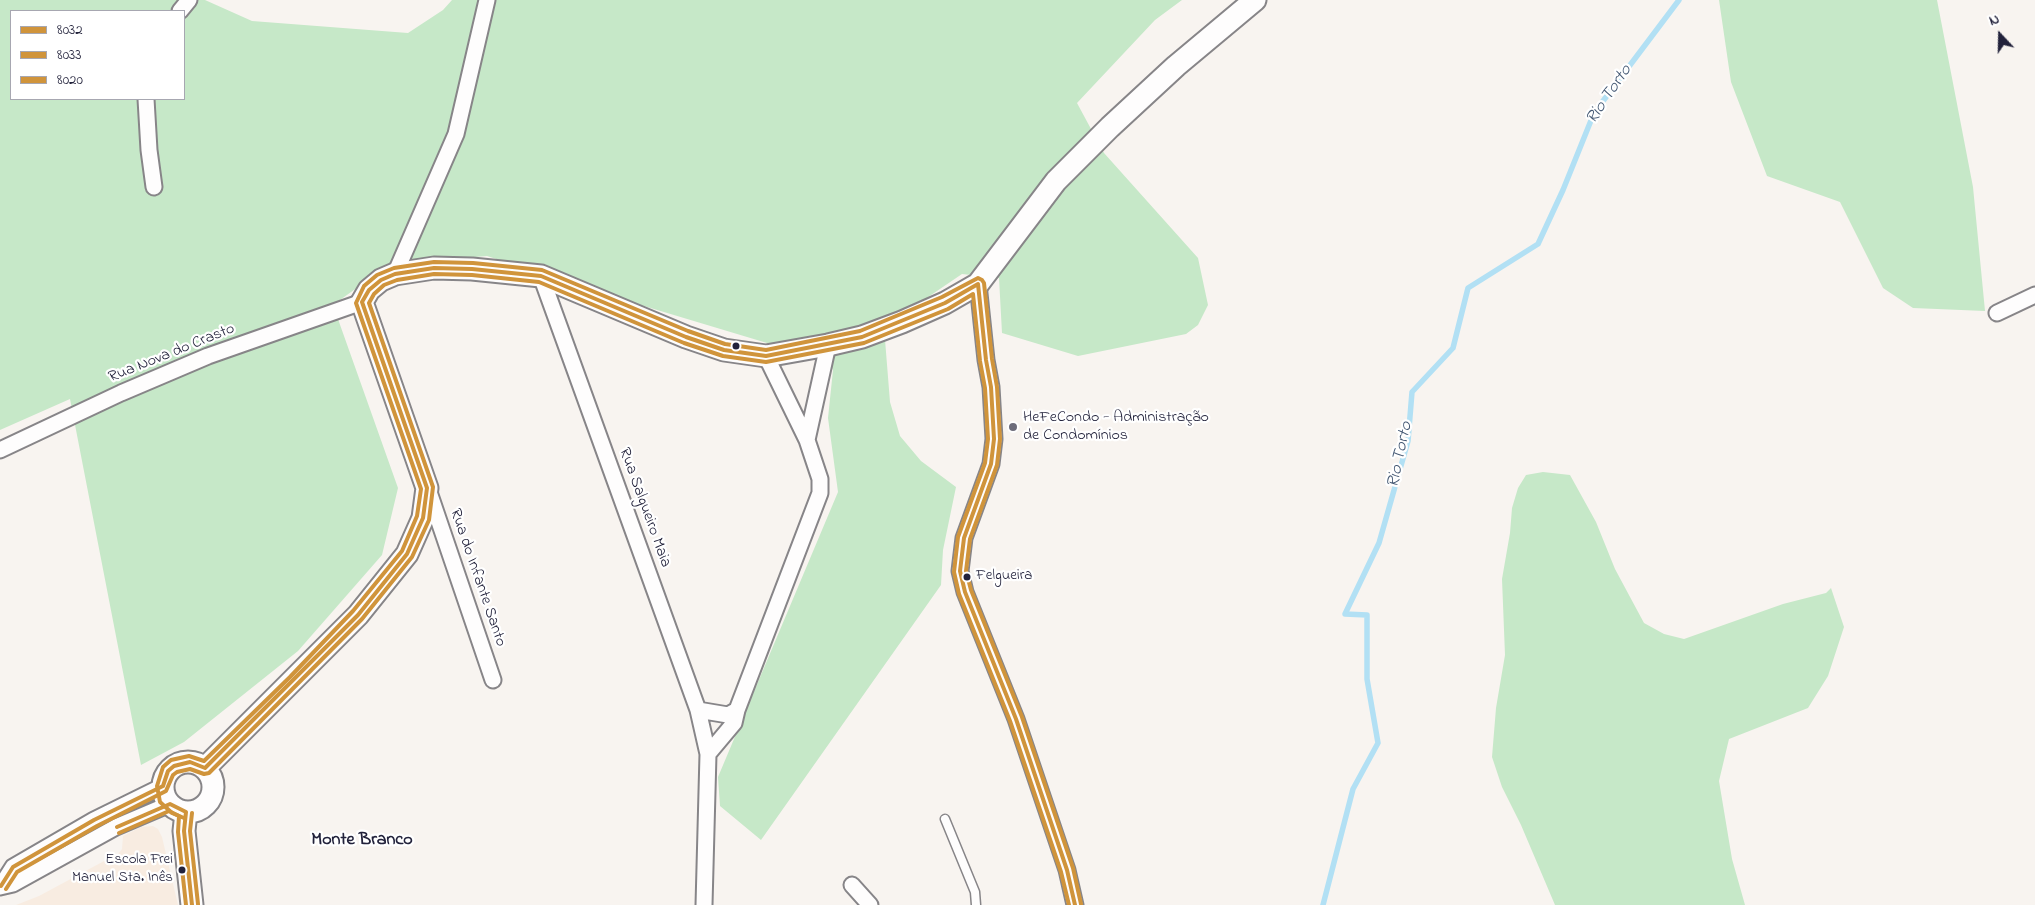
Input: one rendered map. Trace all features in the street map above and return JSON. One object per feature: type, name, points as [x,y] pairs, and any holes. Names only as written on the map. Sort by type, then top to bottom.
[{"type":"street","points":[[181,10],[189,0]]},
{"type":"street","points":[[395,274],[456,134],[487,0]]},
{"type":"street","points":[[204,768],[358,615],[407,554],[423,518],[427,488],[362,302],[369,290],[381,280],[395,274],[434,268],[472,269],[541,276],[686,337],[724,350],[766,356],[862,337],[945,303],[978,284],[1056,181],[1110,126],[1176,66],[1255,0]]},
{"type":"street","points":[[146,100],[149,150],[154,187]]},
{"type":"street","name":"Rua Salgueiro Maia","points":[[541,276],[698,710],[708,754],[704,905]]},
{"type":"street","points":[[978,284],[986,360],[991,387],[994,440],[991,464],[964,538],[960,571],[965,592],[1016,719],[1067,870],[1075,905]]},
{"type":"street","points":[[1997,313],[2035,295]]},
{"type":"street","name":"Rua Nova do Crasto","points":[[0,450],[121,393],[208,356],[316,316],[362,302]]},
{"type":"street","points":[[808,440],[828,345]]},
{"type":"street","points":[[708,754],[734,723],[736,710],[820,493],[820,479],[808,440],[766,356]]},
{"type":"street","name":"Rua do Infante Santo","points":[[427,488],[493,680]]},
{"type":"street","points":[[698,710],[728,715],[736,710]]},
{"type":"street","points":[[1,887],[13,867],[94,820],[173,800],[201,808],[211,796],[212,781],[204,768],[190,762],[182,762],[168,771],[173,800],[184,831],[192,905]]},
{"type":"street","points":[[852,885],[870,905]]},
{"type":"lane","points":[[945,819],[975,892],[976,905]]},
{"type":"shaded area","points":[[153,826],[158,829],[162,837],[178,905],[16,905],[39,896],[119,853],[122,849],[123,836],[141,827]]},
{"type":"green space","points":[[0,0],[205,0],[252,21],[408,33],[443,10],[452,0],[1182,0],[1155,20],[1077,103],[1104,153],[1198,258],[1208,305],[1198,325],[1186,334],[1078,356],[1002,333],[999,278],[962,274],[884,327],[890,402],[900,436],[921,461],[956,487],[943,550],[941,585],[761,840],[720,806],[718,777],[838,492],[828,418],[833,370],[818,339],[777,346],[487,256],[416,262],[365,282],[333,305],[398,488],[382,555],[298,651],[184,742],[141,765],[70,399],[0,430]]},
{"type":"green space","points":[[1719,0],[1937,0],[1973,187],[1985,311],[1913,308],[1883,288],[1840,202],[1767,176],[1731,82]]},
{"type":"green space","points":[[1543,472],[1570,475],[1596,522],[1615,569],[1644,623],[1664,634],[1684,639],[1783,604],[1826,593],[1831,588],[1844,627],[1828,676],[1808,708],[1729,739],[1719,781],[1732,859],[1745,905],[1555,905],[1521,825],[1502,787],[1492,757],[1496,708],[1505,655],[1502,579],[1510,533],[1512,508],[1518,488],[1526,475]]},
{"type":"waterway","name":"Rio Torto","points":[[1323,905],[1353,789],[1378,743],[1367,679],[1367,615],[1345,614],[1379,543],[1408,441],[1412,392],[1453,348],[1468,288],[1538,244],[1563,190],[1594,113],[1679,0]]},
{"type":"transit line","name":"8020","points":[[184,818],[172,813],[160,802],[157,786],[163,767],[171,760],[189,756],[204,761],[290,677],[353,611],[402,551],[417,516],[421,489],[356,303],[364,286],[377,275],[394,268],[434,262],[473,263],[542,270],[688,331],[725,344],[766,350],[860,331],[942,297],[978,278],[984,283],[997,387],[1000,439],[997,465],[970,539],[966,571],[971,590],[1022,717],[1073,868],[1081,904]]},
{"type":"transit line","name":"8032","points":[[1,886],[13,867],[94,820],[163,786],[168,771],[174,766],[190,762],[205,768],[358,615],[407,554],[423,518],[427,488],[362,302],[369,290],[381,280],[395,274],[434,268],[472,269],[541,276],[686,337],[724,350],[766,356],[862,337],[945,303],[978,284],[986,360],[991,387],[994,439],[991,464],[964,538],[960,571],[965,592],[1016,719],[1067,870],[1075,905]]},
{"type":"transit line","name":"8033","points":[[6,889],[17,872],[97,826],[166,791],[173,775],[177,772],[190,769],[204,774],[209,773],[362,619],[412,557],[429,520],[433,487],[369,303],[374,294],[384,285],[397,280],[434,274],[472,275],[539,282],[684,343],[723,356],[766,362],[864,343],[948,309],[973,294],[980,361],[985,388],[988,439],[985,463],[958,537],[954,572],[959,594],[1010,721],[1061,872],[1069,905]]},
{"type":"transit line","name":"8032","points":[[117,827],[170,804],[186,812],[184,831],[192,905]]},
{"type":"transit line","name":"8033","points":[[119,833],[169,811],[179,816],[178,832],[186,905]]},
{"type":"transit line","name":"8020","points":[[192,813],[190,831],[198,904]]},
{"type":"place","name":"HeFeCondo - Administração de Condomínios","points":[[1013,427]]},
{"type":"place","name":"Felgueira","points":[[967,577]]},
{"type":"place","name":"Escola Frei Manuel Sta. Inês","points":[[182,870]]},
{"type":"district","name":"Monte Branco","points":[[362,841]]}]
